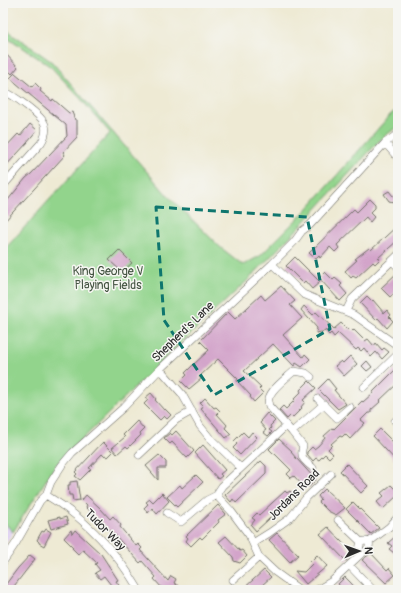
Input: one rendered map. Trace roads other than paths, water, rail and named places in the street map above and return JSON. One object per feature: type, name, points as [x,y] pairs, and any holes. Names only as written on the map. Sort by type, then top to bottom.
[{"type":"street","points":[[3,91],[16,98],[41,118],[45,124],[45,136],[41,143],[3,186]]},
{"type":"street","name":"Shepherd's Lane","points":[[3,562],[16,543],[40,501],[46,495],[50,482],[72,453],[124,407],[160,369],[272,264],[294,242],[302,231],[310,225],[344,189],[385,143],[398,134]]},
{"type":"street","points":[[385,143],[398,158]]},
{"type":"street","points":[[346,311],[352,300],[398,255]]},
{"type":"street","points":[[392,261],[398,267]]},
{"type":"street","points":[[272,264],[303,294],[346,311],[365,321],[398,346]]},
{"type":"street","points":[[364,387],[398,354]]},
{"type":"street","points":[[160,369],[182,394],[209,437],[241,468]]},
{"type":"street","points":[[311,377],[306,373],[294,371],[268,397],[269,406],[303,446],[301,456],[313,468]]},
{"type":"street","points":[[318,399],[337,418],[350,407]]},
{"type":"street","points":[[292,432],[324,404]]},
{"type":"street","points":[[139,455],[176,420],[192,412]]},
{"type":"street","points":[[286,426],[222,486],[218,495],[219,499],[231,511],[248,534],[259,557],[275,572],[300,590]]},
{"type":"street","name":"Jordans Road","points":[[253,543],[290,518],[307,497],[331,474]]},
{"type":"street","name":"Tudor Way","points":[[46,495],[80,518],[94,531],[122,564],[139,590]]},
{"type":"street","points":[[167,513],[181,522],[207,500],[218,495]]},
{"type":"street","points":[[338,520],[361,542],[369,542],[389,527],[398,517]]},
{"type":"street","points":[[361,542],[359,548],[361,554]]},
{"type":"street","points":[[317,590],[332,581],[350,566],[361,554],[368,550],[370,546],[369,542]]},
{"type":"street","points":[[233,580],[259,557]]},
{"type":"street","points":[[350,566],[372,590]]},
{"type":"park label","name":"King George V Playing Fields","points":[[108,278]]}]
